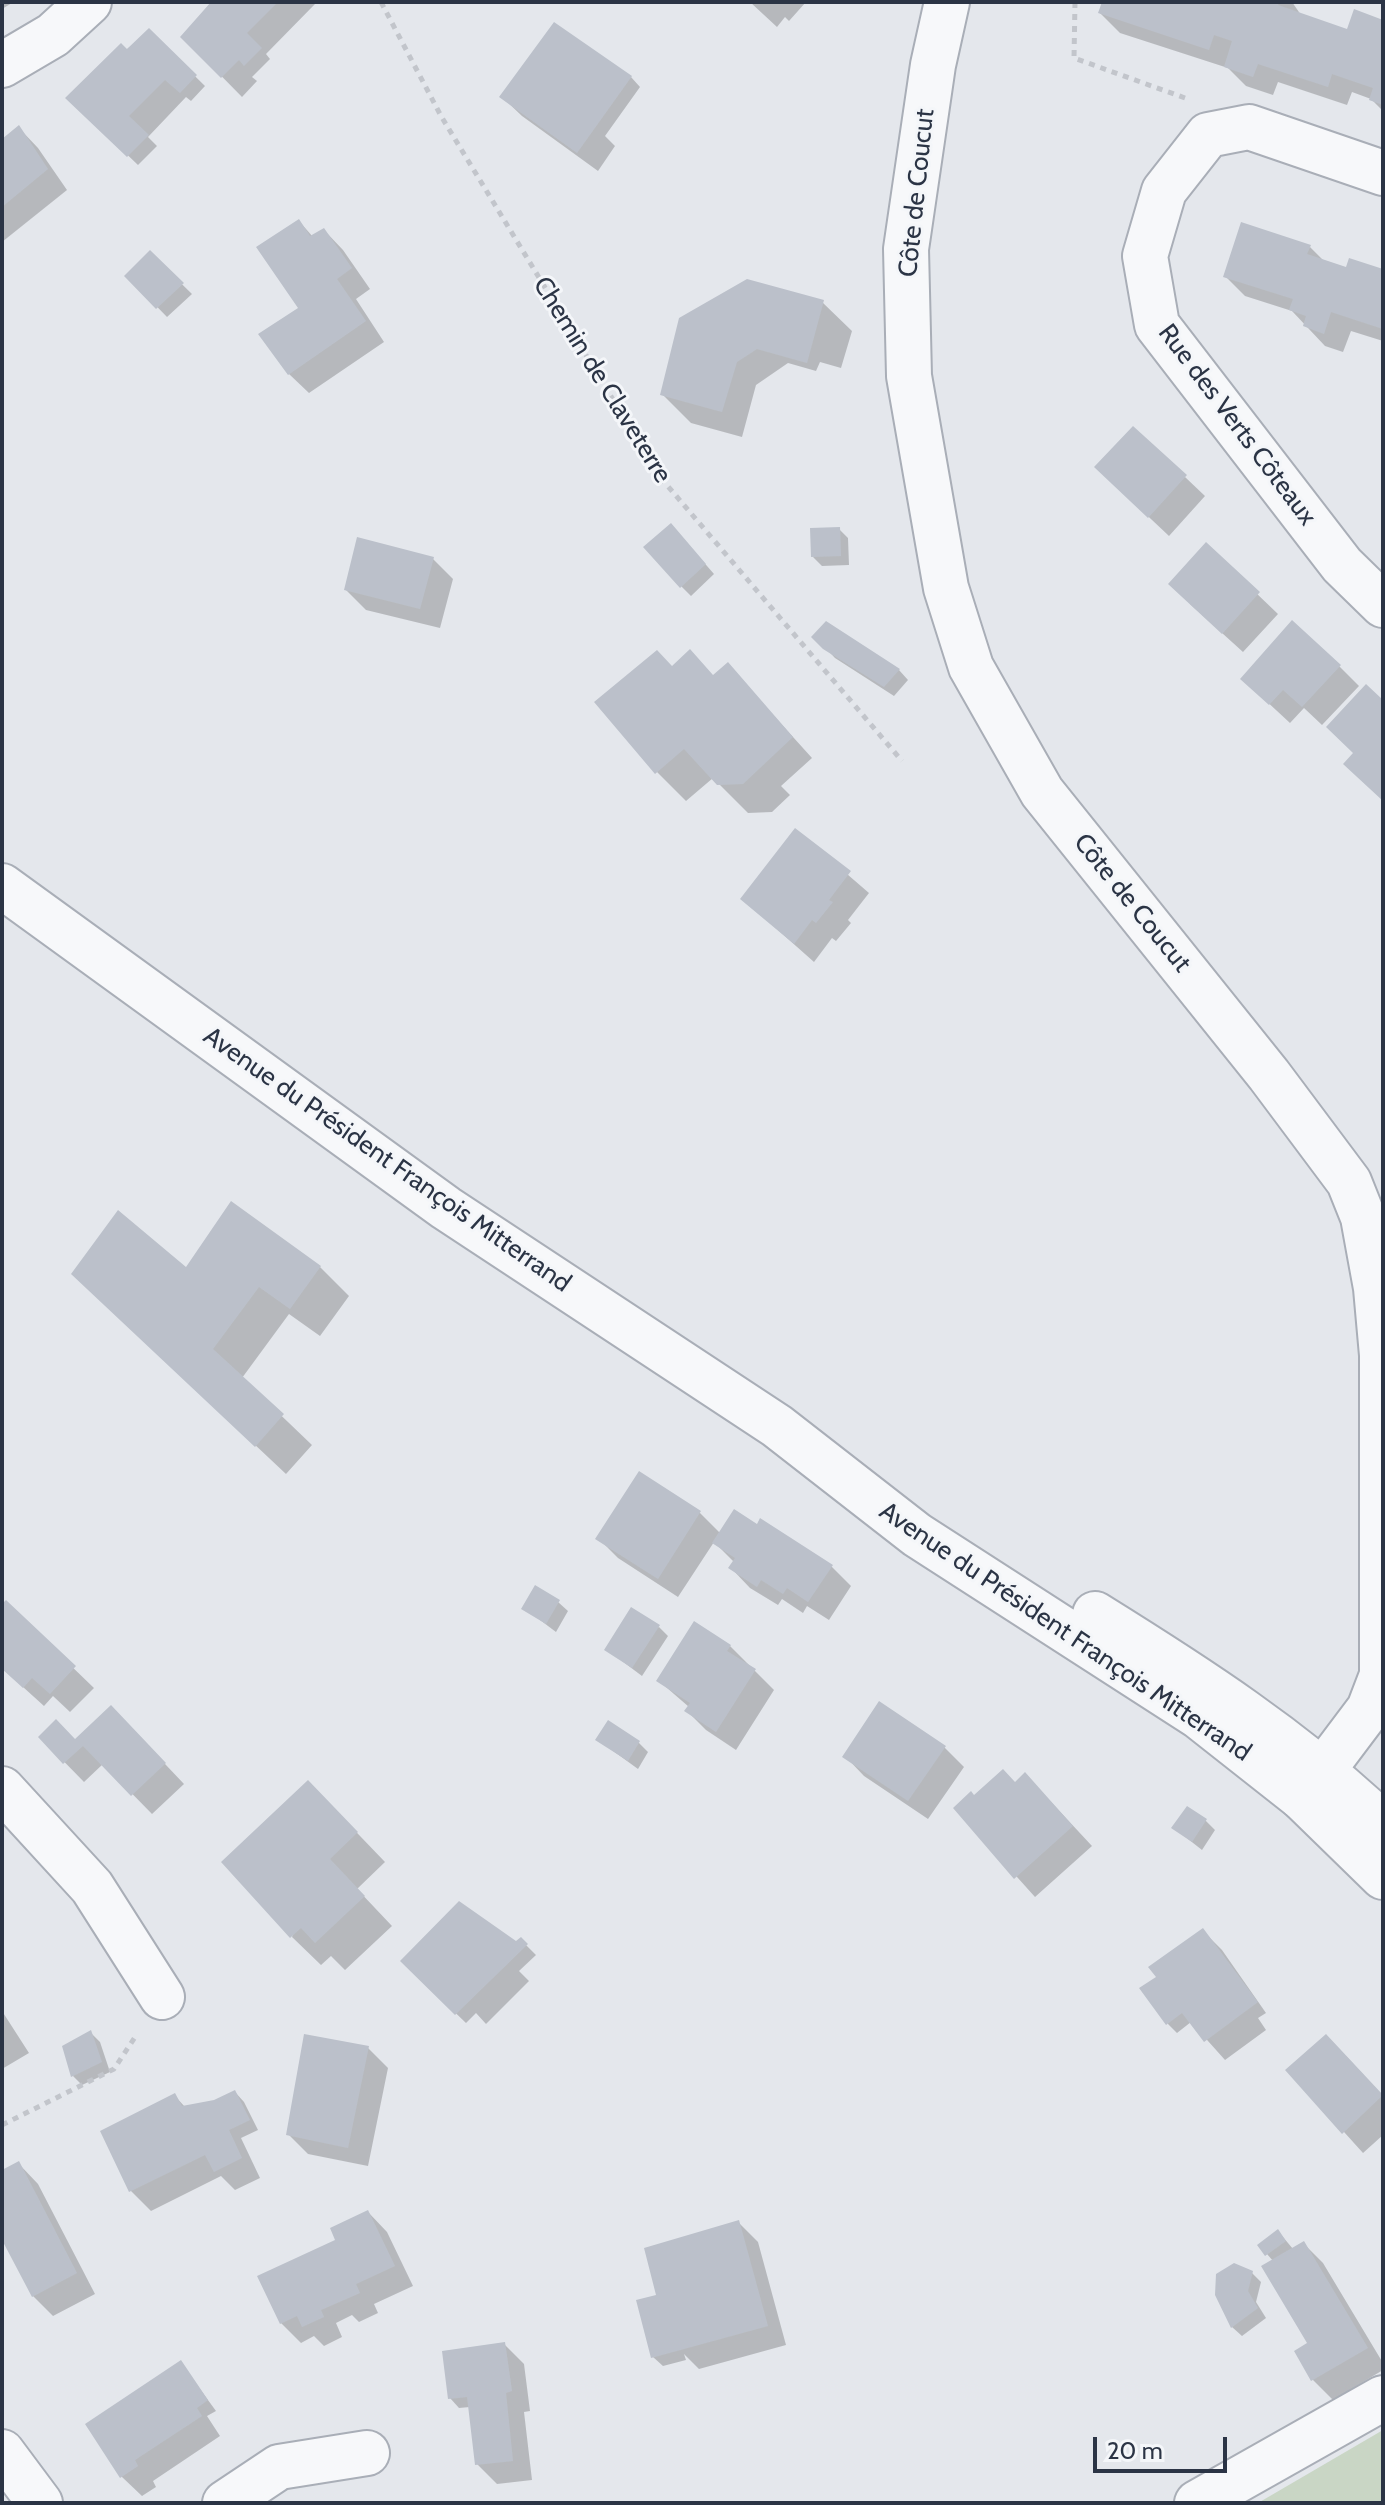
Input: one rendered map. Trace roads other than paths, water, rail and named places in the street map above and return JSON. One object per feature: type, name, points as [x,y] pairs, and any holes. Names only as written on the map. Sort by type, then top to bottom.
[{"type":"street","points":[[2,65],[53,35],[89,2]]},
{"type":"street","name":"Côte de Coucut","points":[[947,2],[933,65],[906,249],[909,376],[946,588],[971,667],[1042,792],[1269,1075],[1349,1182],[1363,1217],[1376,1288],[1382,1355],[1382,1675],[1376,1715],[1314,1784]]},
{"type":"street","name":"Rue des Verts Côteaux","points":[[1383,173],[1249,127],[1208,135],[1164,191],[1145,256],[1157,325],[1342,565],[1383,605]]},
{"type":"street","name":"Avenue du Président François Mitterrand","points":[[2,886],[446,1208],[777,1426],[931,1508],[1218,1691],[1314,1784],[1383,1877]]},
{"type":"street","name":"Avenue du Président François Mitterrand","points":[[1314,1784],[1383,1824]]},
{"type":"street","points":[[2,1789],[92,1887],[162,1997]]},
{"type":"street","points":[[1197,2503],[1383,2398]]},
{"type":"street","points":[[2,2452],[40,2503]]},
{"type":"street","points":[[225,2503],[279,2467],[367,2453]]}]
